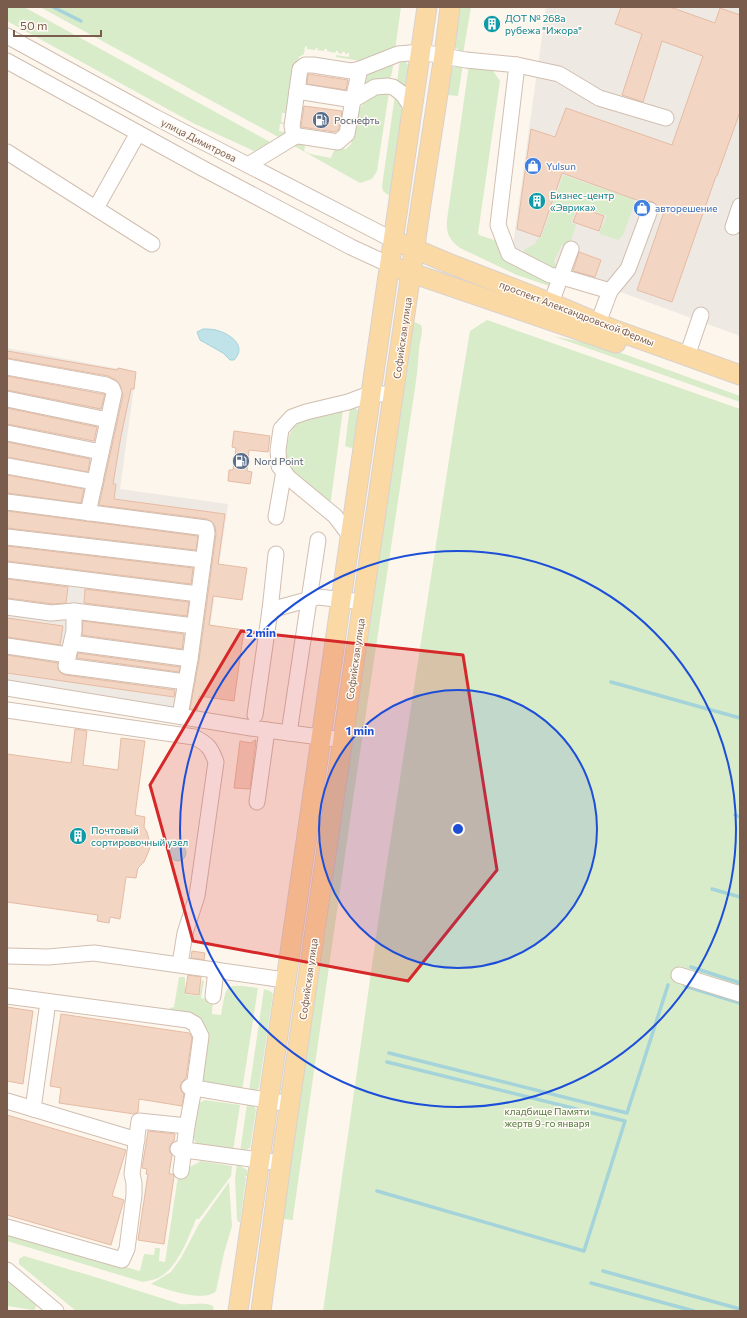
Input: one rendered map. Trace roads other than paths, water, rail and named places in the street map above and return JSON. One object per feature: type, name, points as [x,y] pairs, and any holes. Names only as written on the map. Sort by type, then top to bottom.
[{"type":"main road","points":[[238,1311],[427,7]]},
{"type":"main road","name":"Софийская улица","points":[[261,1311],[281,1163],[450,7]]},
{"type":"main road","name":"проспект Александровской Фермы","points":[[393,240],[598,323],[740,375]]},
{"type":"main road","name":"проспект Александровской Фермы","points":[[390,265],[740,388]]},
{"type":"street","name":"улица Димитрова","points":[[7,36],[155,117],[393,240]]},
{"type":"street","points":[[294,137],[292,126],[300,69],[305,65],[351,71],[398,54],[421,52],[466,60],[516,65],[559,74],[599,98],[666,118]]},
{"type":"street","points":[[7,61],[351,247],[390,265]]},
{"type":"street","points":[[516,65],[498,225],[509,254],[550,275],[566,278],[610,291]]},
{"type":"street","points":[[248,165],[294,137],[299,136],[338,142],[347,134],[352,100],[360,69]]},
{"type":"street","points":[[297,91],[352,100],[375,87],[388,86],[393,87],[400,92],[412,108]]},
{"type":"street","points":[[96,208],[138,133]]},
{"type":"street","points":[[7,152],[152,244]]},
{"type":"street","points":[[733,227],[740,206]]},
{"type":"street","points":[[598,323],[610,291],[628,269],[650,210]]},
{"type":"street","points":[[551,303],[571,249]]},
{"type":"street","points":[[687,356],[701,315]]},
{"type":"street","points":[[7,367],[106,385],[112,388],[114,393],[88,513]]},
{"type":"street","points":[[351,538],[335,516],[289,478],[279,466],[278,450],[281,429],[292,417],[348,402],[372,393],[393,395]]},
{"type":"street","points":[[7,399],[108,420]]},
{"type":"street","points":[[7,433],[101,452]]},
{"type":"street","points":[[7,466],[95,482]]},
{"type":"street","points":[[276,517],[284,471]]},
{"type":"street","points":[[7,502],[206,528],[207,533],[190,659],[180,716]]},
{"type":"street","points":[[7,537],[203,560]]},
{"type":"street","points":[[289,733],[318,540]]},
{"type":"street","points":[[255,714],[270,610],[276,554]]},
{"type":"street","points":[[7,570],[198,594]]},
{"type":"street","points":[[270,610],[318,597],[363,602]]},
{"type":"street","points":[[7,607],[52,613],[74,611],[194,626]]},
{"type":"street","points":[[74,611],[74,631],[66,666],[186,682]]},
{"type":"street","points":[[7,646],[70,649],[190,659]]},
{"type":"street","points":[[7,688],[267,730],[343,740]]},
{"type":"street","points":[[7,710],[194,737],[205,742],[212,751],[216,762],[197,896],[185,933],[180,964]]},
{"type":"street","points":[[257,802],[267,730]]},
{"type":"street","points":[[7,956],[48,957],[94,953],[285,980]]},
{"type":"street","points":[[213,996],[216,970]]},
{"type":"street","points":[[679,975],[740,994]]},
{"type":"street","points":[[7,996],[188,1020],[194,1024],[201,1036],[187,1126],[181,1150],[181,1171]]},
{"type":"street","points":[[33,1109],[48,1002]]},
{"type":"street","points":[[192,1088],[290,1104]]},
{"type":"street","points":[[7,1102],[137,1140]]},
{"type":"street","points":[[7,1227],[122,1260],[127,1249],[133,1202],[134,1183],[132,1174],[140,1121],[187,1126]]},
{"type":"street","points":[[181,1150],[281,1163]]},
{"type":"street","points":[[7,1270],[56,1311]]},
{"type":"water","points":[[203,329],[217,330],[229,335],[236,342],[239,351],[234,360],[230,360],[223,353],[200,340],[197,332]]},
{"type":"water","points":[[178,845],[185,850],[186,853],[181,860],[178,861],[171,856],[170,853],[175,846]]},
{"type":"waterway","points":[[53,7],[81,21]]},
{"type":"waterway","points":[[611,682],[740,718]]},
{"type":"waterway","points":[[735,815],[740,817]]},
{"type":"waterway","points":[[712,889],[740,897]]},
{"type":"waterway","points":[[691,967],[740,983]]},
{"type":"waterway","points":[[389,1053],[627,1113],[668,985]]},
{"type":"waterway","points":[[685,986],[740,1003]]},
{"type":"waterway","points":[[377,1191],[584,1251],[625,1121],[387,1062]]},
{"type":"waterway","points":[[603,1271],[740,1309]]},
{"type":"waterway","points":[[591,1283],[694,1311]]},
{"type":"place","name":"ДОТ № 268а рубежа \"Ижора\"","points":[[492,24]]},
{"type":"place","name":"Роснефть","points":[[321,120]]},
{"type":"place","name":"Yulsun","points":[[533,166]]},
{"type":"place","name":"Бизнес-центр «Эврика»","points":[[537,201]]},
{"type":"place","name":"авторешение","points":[[642,208]]},
{"type":"place","name":"Nord Point","points":[[241,461]]},
{"type":"place","name":"Почтовый сортировочный узел","points":[[78,836]]},
{"type":"park label","name":"кладбище Памяти жертв 9-го января","points":[[547,1116]]}]
